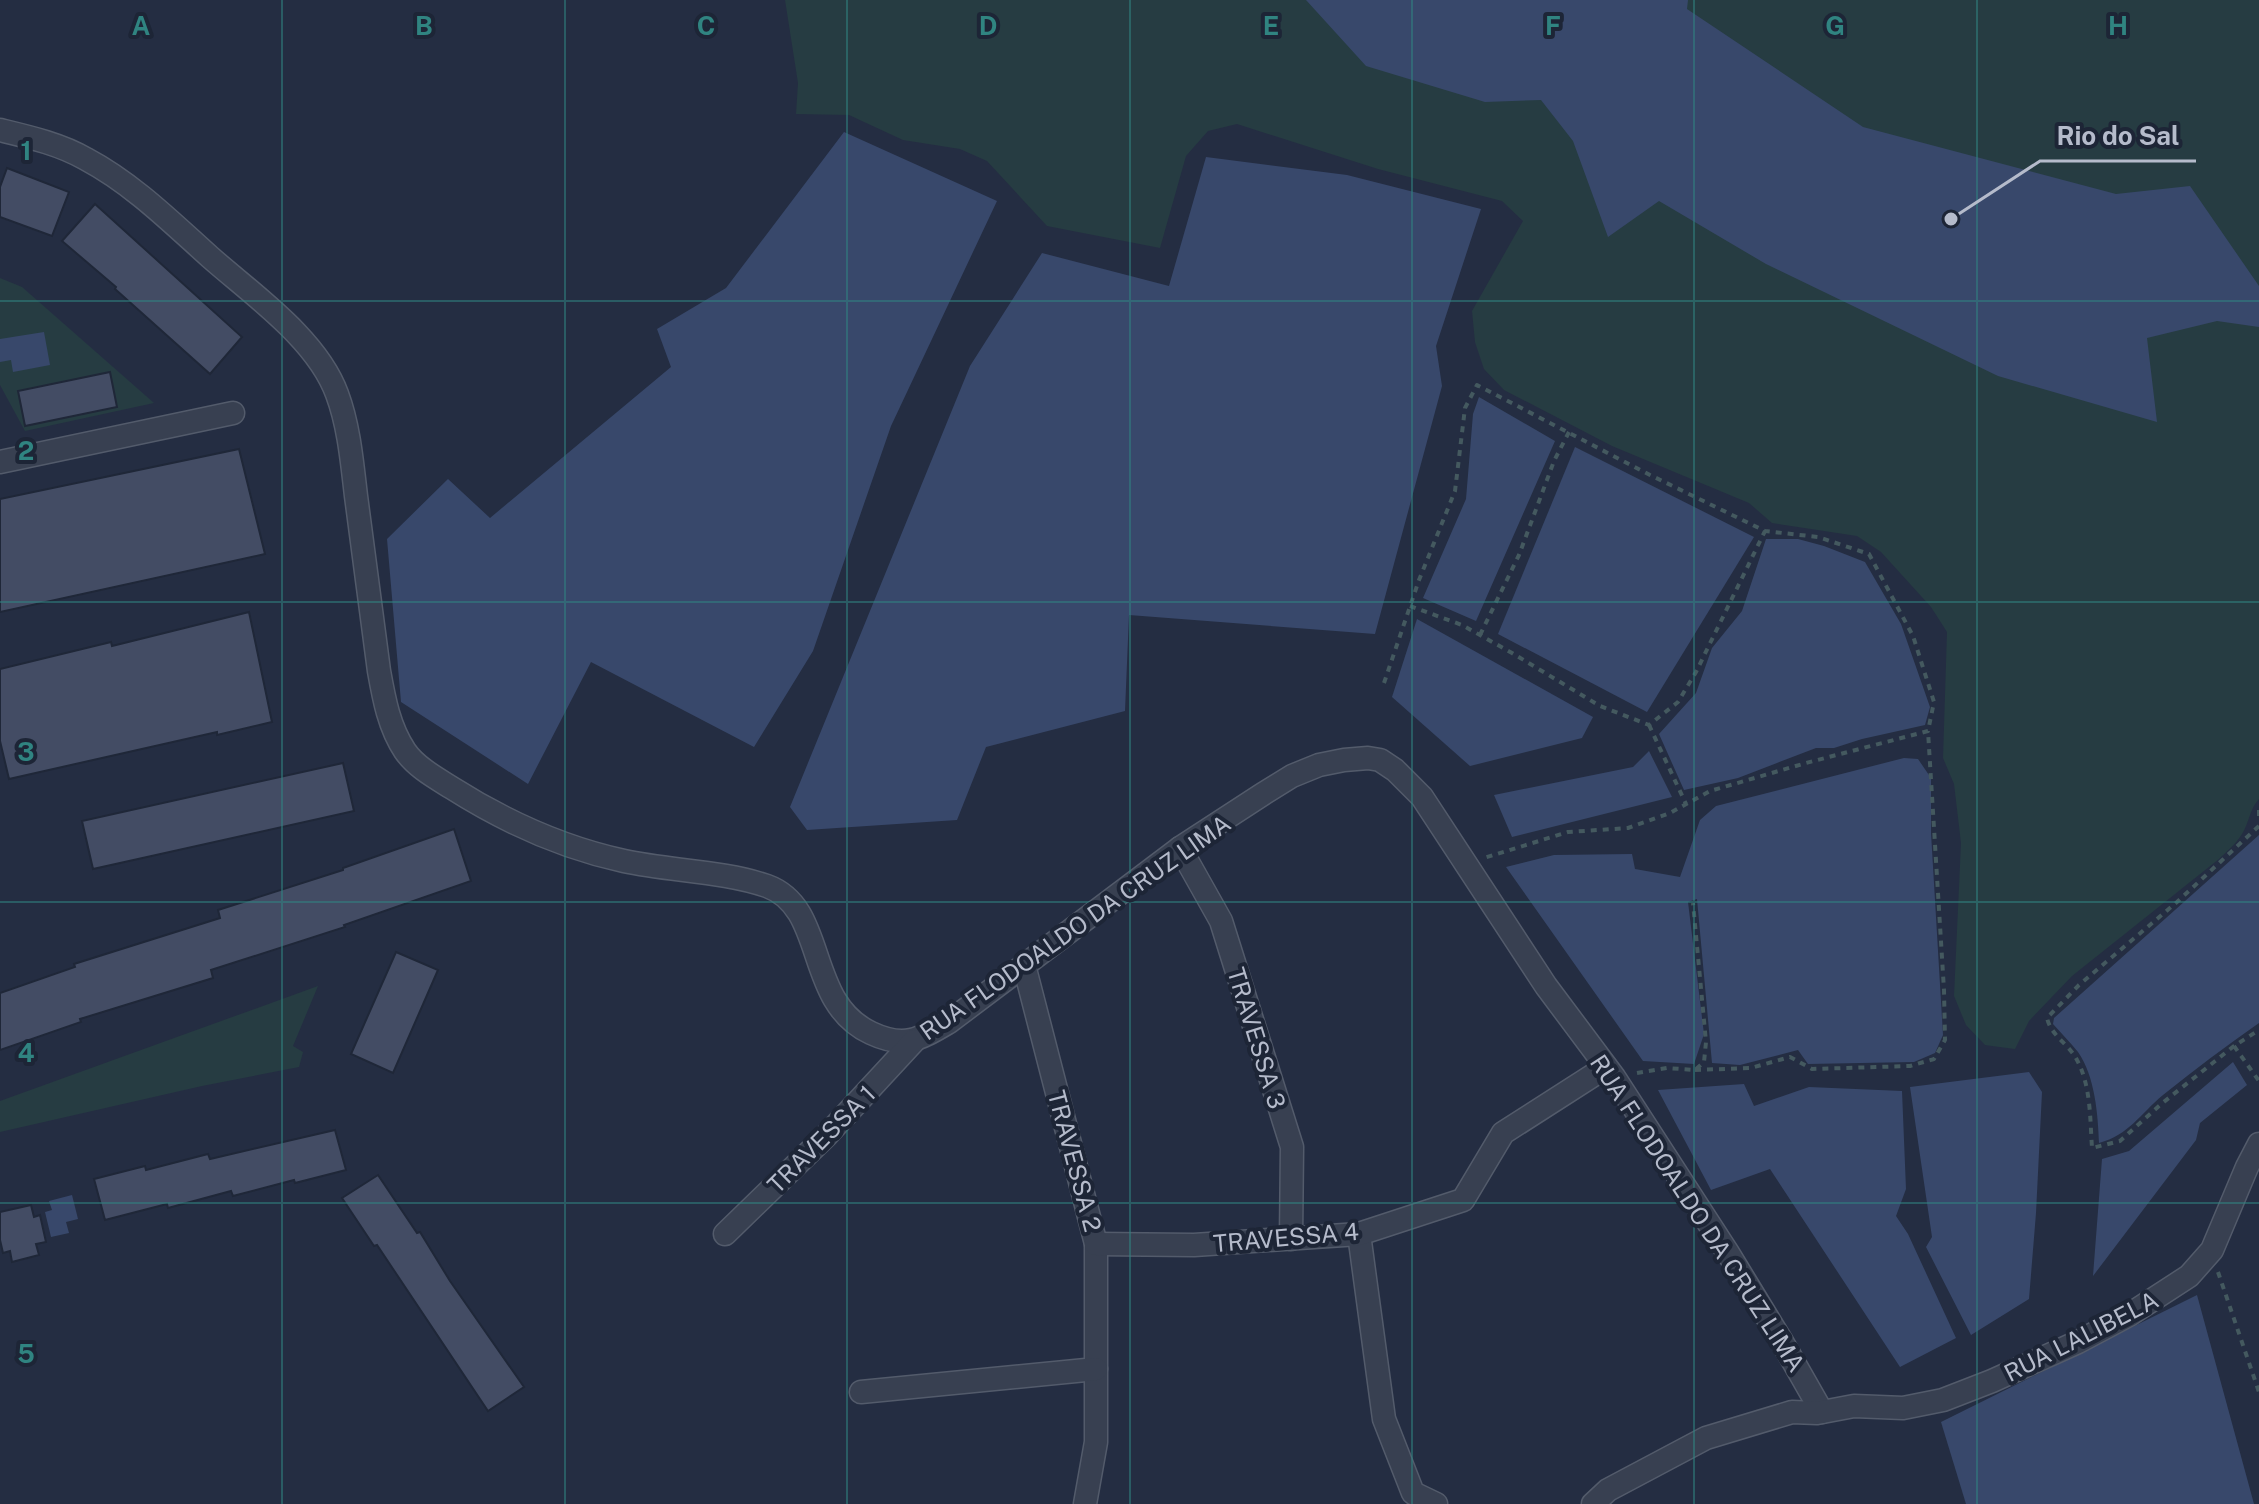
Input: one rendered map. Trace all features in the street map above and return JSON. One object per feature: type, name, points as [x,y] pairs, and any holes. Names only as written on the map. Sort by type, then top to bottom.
[{"type":"street","name":"RUA FLODOALDO DA CRUZ LIMA","points":[[0,130],[84,157],[112,174],[146,200],[288,325],[329,375],[338,396],[349,445],[386,708],[405,752],[458,792],[498,815],[582,850],[624,861],[730,877],[771,887],[792,903],[802,919],[831,994],[846,1017],[876,1036],[914,1041],[949,1022],[1180,848],[1292,776],[1319,765],[1344,760],[1380,760],[1422,797],[1546,986],[1610,1072],[1720,1240],[1822,1412]]},
{"type":"street","points":[[0,441],[0,461],[233,413]]},
{"type":"street","name":"TRAVESSA 3","points":[[1180,848],[1221,921],[1292,1147],[1291,1239]]},
{"type":"street","name":"TRAVESSA 2","points":[[1024,965],[1096,1244],[1096,1442],[1085,1504]]},
{"type":"street","name":"TRAVESSA 1","points":[[725,1234],[827,1135],[914,1041]]},
{"type":"street","name":"TRAVESSA 4","points":[[1096,1244],[1194,1245],[1359,1234],[1463,1200],[1503,1133],[1610,1072]]},
{"type":"street","name":"RUA LALIBELA","points":[[1593,1504],[1608,1490],[1706,1438],[1792,1412],[1822,1412],[1854,1406],[1890,1409],[1925,1405],[1992,1381],[2078,1342],[2142,1307],[2189,1276],[2212,1250],[2259,1144]]},
{"type":"street","points":[[1359,1234],[1384,1419],[1413,1493],[1436,1504]]},
{"type":"street","points":[[861,1392],[1096,1369]]},
{"type":"path","points":[[1384,683],[1455,491],[1465,408],[1477,385],[1765,531],[1818,537],[1869,554],[1913,636],[1934,702],[1928,731],[1945,1040],[1934,1059],[1910,1066],[1812,1069],[1790,1057],[1751,1068],[1610,1072]]},
{"type":"path","points":[[1480,635],[1519,555],[1554,461],[1569,432]]},
{"type":"path","points":[[1649,725],[1678,702],[1696,672],[1765,531]]},
{"type":"path","points":[[1410,606],[1462,625],[1600,706],[1649,725],[1686,804]]},
{"type":"path","points":[[1467,863],[1568,832],[1628,828],[1670,813],[1710,791],[1928,731]]},
{"type":"path","points":[[2259,826],[2177,902],[2079,985],[2047,1018],[2049,1026],[2077,1059],[2088,1093],[2092,1148],[2120,1141],[2160,1105],[2259,1030]]},
{"type":"path","points":[[1693,903],[1706,1042],[1704,1062],[1695,1070]]},
{"type":"path","points":[[2234,1046],[2259,1081]]},
{"type":"path","points":[[2212,1250],[2259,1392]]},
{"type":"green space","points":[[785,0],[2259,0],[2259,799],[2242,834],[2219,859],[2072,976],[2029,1021],[2015,1049],[1985,1045],[1966,1025],[1954,996],[1961,843],[1954,784],[1943,758],[1947,632],[1931,607],[1881,552],[1857,536],[1772,523],[1749,503],[1612,446],[1504,390],[1484,369],[1475,342],[1472,311],[1523,221],[1502,201],[1378,169],[1237,124],[1208,131],[1186,156],[1160,248],[1047,226],[987,161],[960,149],[903,140],[849,115],[796,114],[798,83]]},
{"type":"green space","points":[[0,278],[22,287],[154,403],[25,431],[0,385]]},
{"type":"green space","points":[[318,986],[293,1046],[303,1052],[299,1067],[0,1132],[0,1101]]},
{"type":"water","points":[[1306,0],[1688,0],[1687,9],[1863,127],[2116,194],[2190,186],[2259,286],[2259,327],[2217,321],[2147,338],[2157,422],[1998,376],[1766,264],[1659,201],[1608,237],[1573,141],[1541,100],[1485,102],[1366,66]]},
{"type":"water","points":[[844,132],[997,201],[891,426],[813,651],[754,747],[591,662],[528,784],[401,702],[387,539],[448,479],[490,518],[671,367],[657,329],[726,288]]},
{"type":"water","points":[[1206,157],[1347,175],[1481,209],[1436,346],[1442,386],[1375,634],[1129,615],[1125,711],[986,747],[957,820],[807,830],[790,807],[970,366],[1042,253],[1169,286]]},
{"type":"water","points":[[44,332],[50,365],[13,372],[11,360],[0,362],[0,339]]},
{"type":"water","points":[[1479,397],[1555,441],[1476,621],[1423,598],[1466,499],[1473,414]]},
{"type":"water","points":[[1575,447],[1754,537],[1647,712],[1498,634]]},
{"type":"water","points":[[1766,539],[1798,539],[1865,562],[1901,624],[1930,707],[1925,725],[1834,748],[1816,748],[1738,778],[1684,790],[1659,734],[1696,693],[1712,648],[1742,611]]},
{"type":"water","points":[[1417,619],[1593,717],[1582,738],[1470,766],[1392,697]]},
{"type":"water","points":[[1649,751],[1672,797],[1512,837],[1494,795],[1633,767]]},
{"type":"water","points":[[1904,758],[1918,759],[1931,778],[1931,833],[1943,1035],[1935,1053],[1914,1062],[1808,1064],[1798,1050],[1740,1065],[1712,1063],[1697,899],[1688,902],[1704,1034],[1694,1064],[1643,1061],[1506,867],[1554,855],[1632,854],[1635,869],[1680,877],[1700,820],[1716,806]]},
{"type":"water","points":[[2259,835],[2259,1023],[2163,1095],[2118,1135],[2099,1143],[2088,1072],[2078,1052],[2053,1024],[2054,1018]]},
{"type":"water","points":[[2233,1062],[2247,1085],[2200,1123],[2196,1140],[2093,1276],[2102,1159],[2129,1151]]},
{"type":"water","points":[[2029,1072],[2042,1092],[2029,1299],[1971,1335],[1926,1247],[1932,1237],[1910,1087]]},
{"type":"water","points":[[1744,1084],[1754,1106],[1809,1087],[1902,1091],[1906,1189],[1896,1216],[1908,1234],[1956,1338],[1900,1367],[1770,1169],[1711,1190],[1658,1090]]},
{"type":"water","points":[[72,1195],[78,1219],[66,1222],[69,1233],[51,1237],[45,1212],[52,1210],[49,1201]]},
{"type":"water","points":[[2197,1295],[2254,1504],[1966,1504],[1941,1422]]},
{"type":"building","points":[[7,168],[69,192],[52,236],[0,217],[0,187]]},
{"type":"building","points":[[95,204],[242,337],[210,374],[62,241]]},
{"type":"building","points":[[110,372],[117,407],[25,426],[18,391]]},
{"type":"building","points":[[239,449],[265,554],[0,612],[0,499]]},
{"type":"building","points":[[249,612],[272,722],[9,779],[0,741],[0,669],[111,642],[112,646]]},
{"type":"building","points":[[343,763],[354,811],[93,869],[82,821]]},
{"type":"building","points":[[454,829],[471,881],[345,927],[211,970],[213,978],[80,1019],[81,1022],[0,1050],[0,993],[75,967],[74,964],[220,918],[218,910],[343,870]]},
{"type":"building","points":[[396,952],[438,970],[393,1073],[351,1054]]},
{"type":"building","points":[[335,1130],[346,1170],[233,1196],[231,1191],[168,1208],[167,1204],[105,1220],[94,1179],[208,1154],[210,1159]]},
{"type":"building","points":[[378,1175],[524,1387],[488,1411],[342,1198]]},
{"type":"building","points":[[31,1205],[34,1217],[40,1215],[46,1242],[36,1244],[39,1255],[12,1262],[10,1251],[3,1253],[0,1212]]},
{"type":"place","name":"Rio do Sal","points":[[1951,219]]}]
